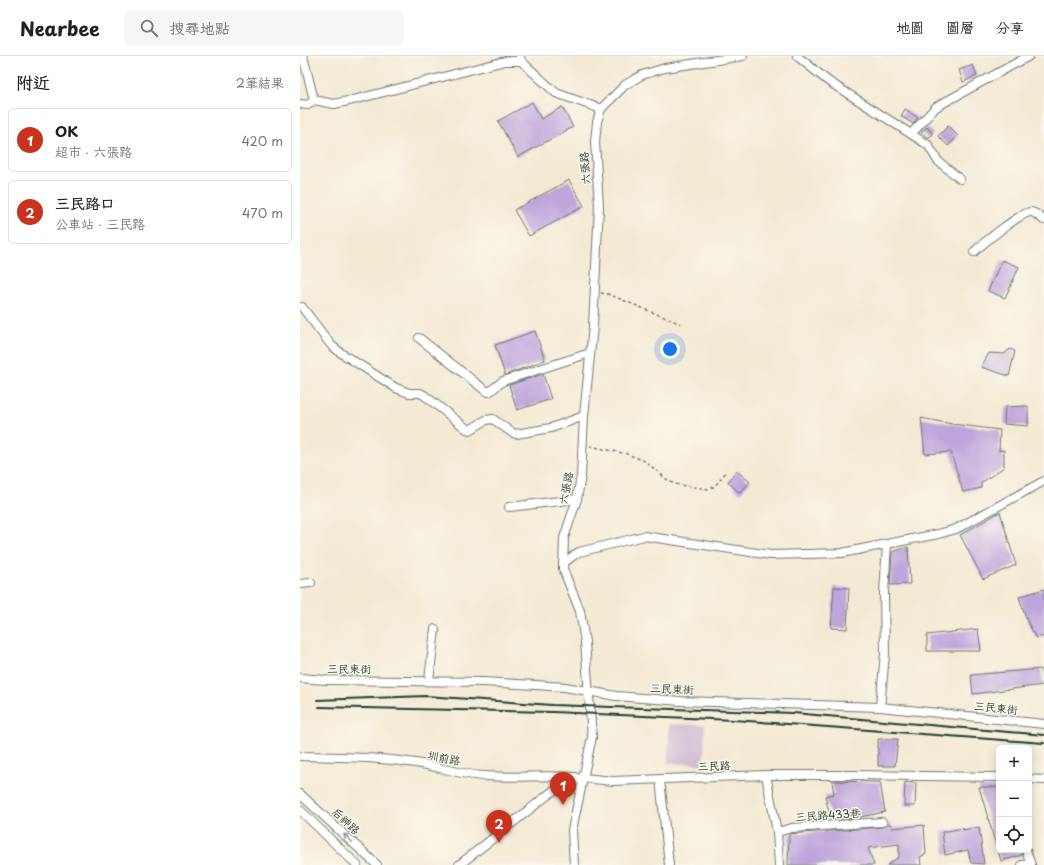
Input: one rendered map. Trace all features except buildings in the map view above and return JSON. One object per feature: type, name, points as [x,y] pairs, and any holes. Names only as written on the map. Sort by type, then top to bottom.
[{"type":"street","points":[[302,56],[314,100]]},
{"type":"street","points":[[314,100],[334,104],[520,58],[556,93],[601,109],[625,85],[642,75],[665,68],[738,56]]},
{"type":"street","points":[[797,56],[828,81],[928,145],[938,161],[960,179]]},
{"type":"street","points":[[910,134],[936,107],[1029,56]]},
{"type":"street","points":[[300,104],[308,105],[314,100]]},
{"type":"street","name":"六張路","points":[[574,865],[572,830],[592,737],[585,642],[580,611],[563,563],[564,538],[577,499],[581,476],[584,416],[596,293],[599,206],[595,142],[597,122],[601,109]]},
{"type":"street","points":[[974,252],[992,236],[1027,213],[1034,213],[1044,220]]},
{"type":"street","points":[[302,307],[331,344],[341,353],[396,388],[409,393],[420,393],[424,395],[467,429],[470,430],[488,419],[493,419],[516,434],[551,428],[584,416]]},
{"type":"street","points":[[419,338],[489,392],[503,381],[590,353]]},
{"type":"street","points":[[563,563],[579,552],[644,536],[772,555],[842,553],[944,533],[956,529],[1044,482]]},
{"type":"street","points":[[509,507],[577,499]]},
{"type":"street","points":[[880,707],[885,654],[884,593],[887,544]]},
{"type":"street","points":[[300,584],[311,583]]},
{"type":"street","points":[[429,681],[435,629]]},
{"type":"street","name":"三民東街","points":[[300,678],[326,680],[482,682],[536,685],[565,687],[616,696],[681,701],[880,707],[1044,724]]},
{"type":"street","name":"圳前路","points":[[300,756],[368,757],[428,765],[444,770],[483,776],[558,776],[584,778]]},
{"type":"street","name":"三民路","points":[[460,865],[564,783],[584,778],[613,781],[766,775],[850,774],[996,777]]},
{"type":"street","points":[[766,775],[777,832],[779,865]]},
{"type":"street","points":[[660,779],[669,865]]},
{"type":"street","points":[[1032,779],[1044,780]]},
{"type":"street","name":"后神路","points":[[300,794],[377,865]]},
{"type":"street","points":[[300,810],[357,865]]},
{"type":"street","name":"三民路433巷","points":[[777,832],[792,828],[882,822]]},
{"type":"street","points":[[1026,853],[1028,864]]},
{"type":"path","points":[[596,293],[608,294],[681,324]]},
{"type":"path","points":[[582,444],[627,454],[645,461],[670,482],[679,485],[709,489],[715,486],[726,472]]},
{"type":"shaded area","points":[[669,724],[705,725],[704,764],[668,763]]},
{"type":"railway","points":[[317,700],[426,696],[552,705],[793,713],[1044,735]]},
{"type":"railway","points":[[319,707],[553,712],[734,720],[1044,743]]},
{"type":"place","name":"OK","points":[[563,805]]},
{"type":"place","name":"三民路口","points":[[499,843]]}]
